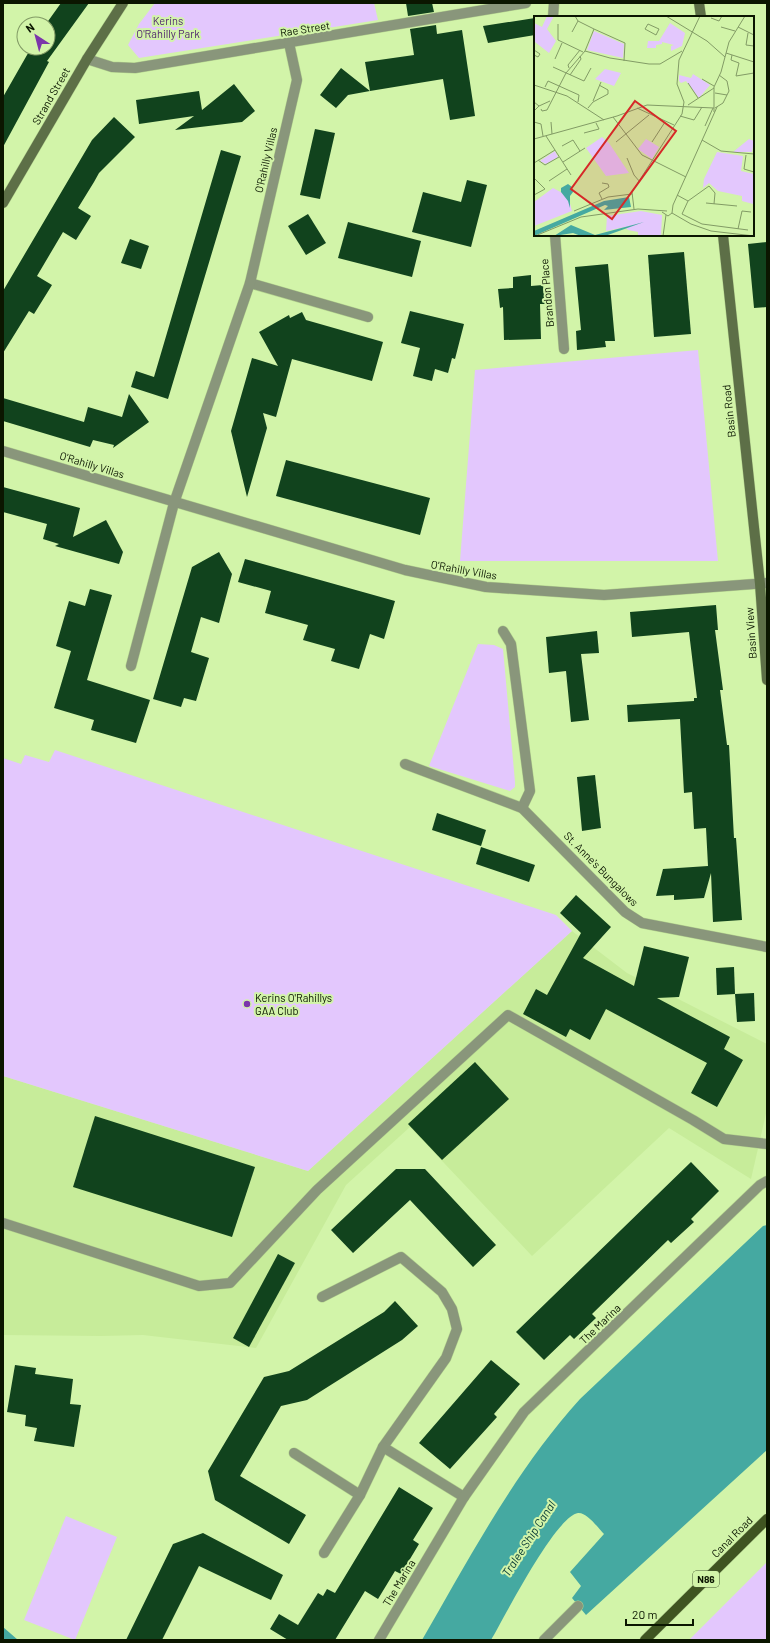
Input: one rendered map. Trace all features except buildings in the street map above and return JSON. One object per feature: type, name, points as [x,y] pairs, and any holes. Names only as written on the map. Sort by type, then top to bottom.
[{"type":"main road","name":"Strand Street","points":[[3,203],[87,59],[123,3]]},
{"type":"main road","points":[[699,3],[700,16]]},
{"type":"main road","name":"Basin Road","points":[[723,236],[763,583]]},
{"type":"main road","name":"Basin View","points":[[763,583],[767,680]]},
{"type":"main road","name":"Canal Road","points":[[645,1640],[767,1519]]},
{"type":"street","name":"Rae Street","points":[[87,59],[112,67],[135,68],[526,3]]},
{"type":"street","points":[[553,16],[554,3]]},
{"type":"street","name":"O'Rahilly Villas","points":[[131,666],[174,502],[250,283],[297,80],[289,43]]},
{"type":"street","name":"Brandon Place","points":[[555,236],[564,349]]},
{"type":"street","points":[[250,283],[368,317]]},
{"type":"street","name":"O'Rahilly Villas","points":[[3,451],[405,570],[486,587],[604,595],[763,583]]},
{"type":"street","points":[[503,631],[511,644],[530,791],[522,808]]},
{"type":"street","name":"St. Anne's Bungalows","points":[[405,764],[522,808],[625,912],[642,923],[767,947]]},
{"type":"street","points":[[3,1223],[198,1286],[230,1283],[317,1190],[508,1015],[724,1139],[767,1144]]},
{"type":"street","name":"The Marina","points":[[380,1640],[464,1497],[524,1412],[760,1185],[767,1181]]},
{"type":"street","points":[[322,1297],[401,1257],[442,1292],[452,1309],[457,1329],[446,1358],[383,1447],[360,1495],[324,1553]]},
{"type":"street","points":[[383,1447],[464,1497]]},
{"type":"street","points":[[294,1453],[360,1495]]},
{"type":"street","points":[[544,1640],[578,1606]]},
{"type":"shaded area","points":[[572,931],[627,973],[767,1044],[767,1109],[751,1179],[669,1128],[532,1256],[410,1127],[346,1185],[256,1348],[143,1335],[3,1335],[3,1076],[308,1171]]},
{"type":"green space","name":"Kerins O'Rahilly Park","points":[[155,3],[374,3],[378,20],[139,58],[128,45],[139,24]]},
{"type":"green space","points":[[698,350],[718,561],[460,561],[475,370]]},
{"type":"green space","points":[[478,644],[494,645],[503,649],[515,782],[515,787],[510,791],[429,766]]},
{"type":"green space","name":"Kerins O'Rahillys GAA Club","points":[[55,750],[556,915],[572,931],[308,1171],[3,1076],[3,758],[21,764],[25,755],[49,762]]},
{"type":"green space","points":[[66,1516],[117,1537],[75,1640],[24,1620]]},
{"type":"green space","points":[[767,1562],[767,1640],[689,1640]]},
{"type":"water","name":"Tralee Ship Canal","points":[[767,1225],[767,1450],[586,1615],[572,1598],[581,1586],[570,1572],[604,1534],[589,1518],[581,1513],[578,1513],[568,1519],[544,1549],[518,1591],[491,1640],[422,1640],[476,1546],[514,1485],[535,1455],[580,1399],[763,1226]]},
{"type":"water","points":[[3,1627],[18,1640],[3,1640]]},
{"type":"place","name":"Kerins O'Rahillys GAA Club","points":[[247,1004]]}]
